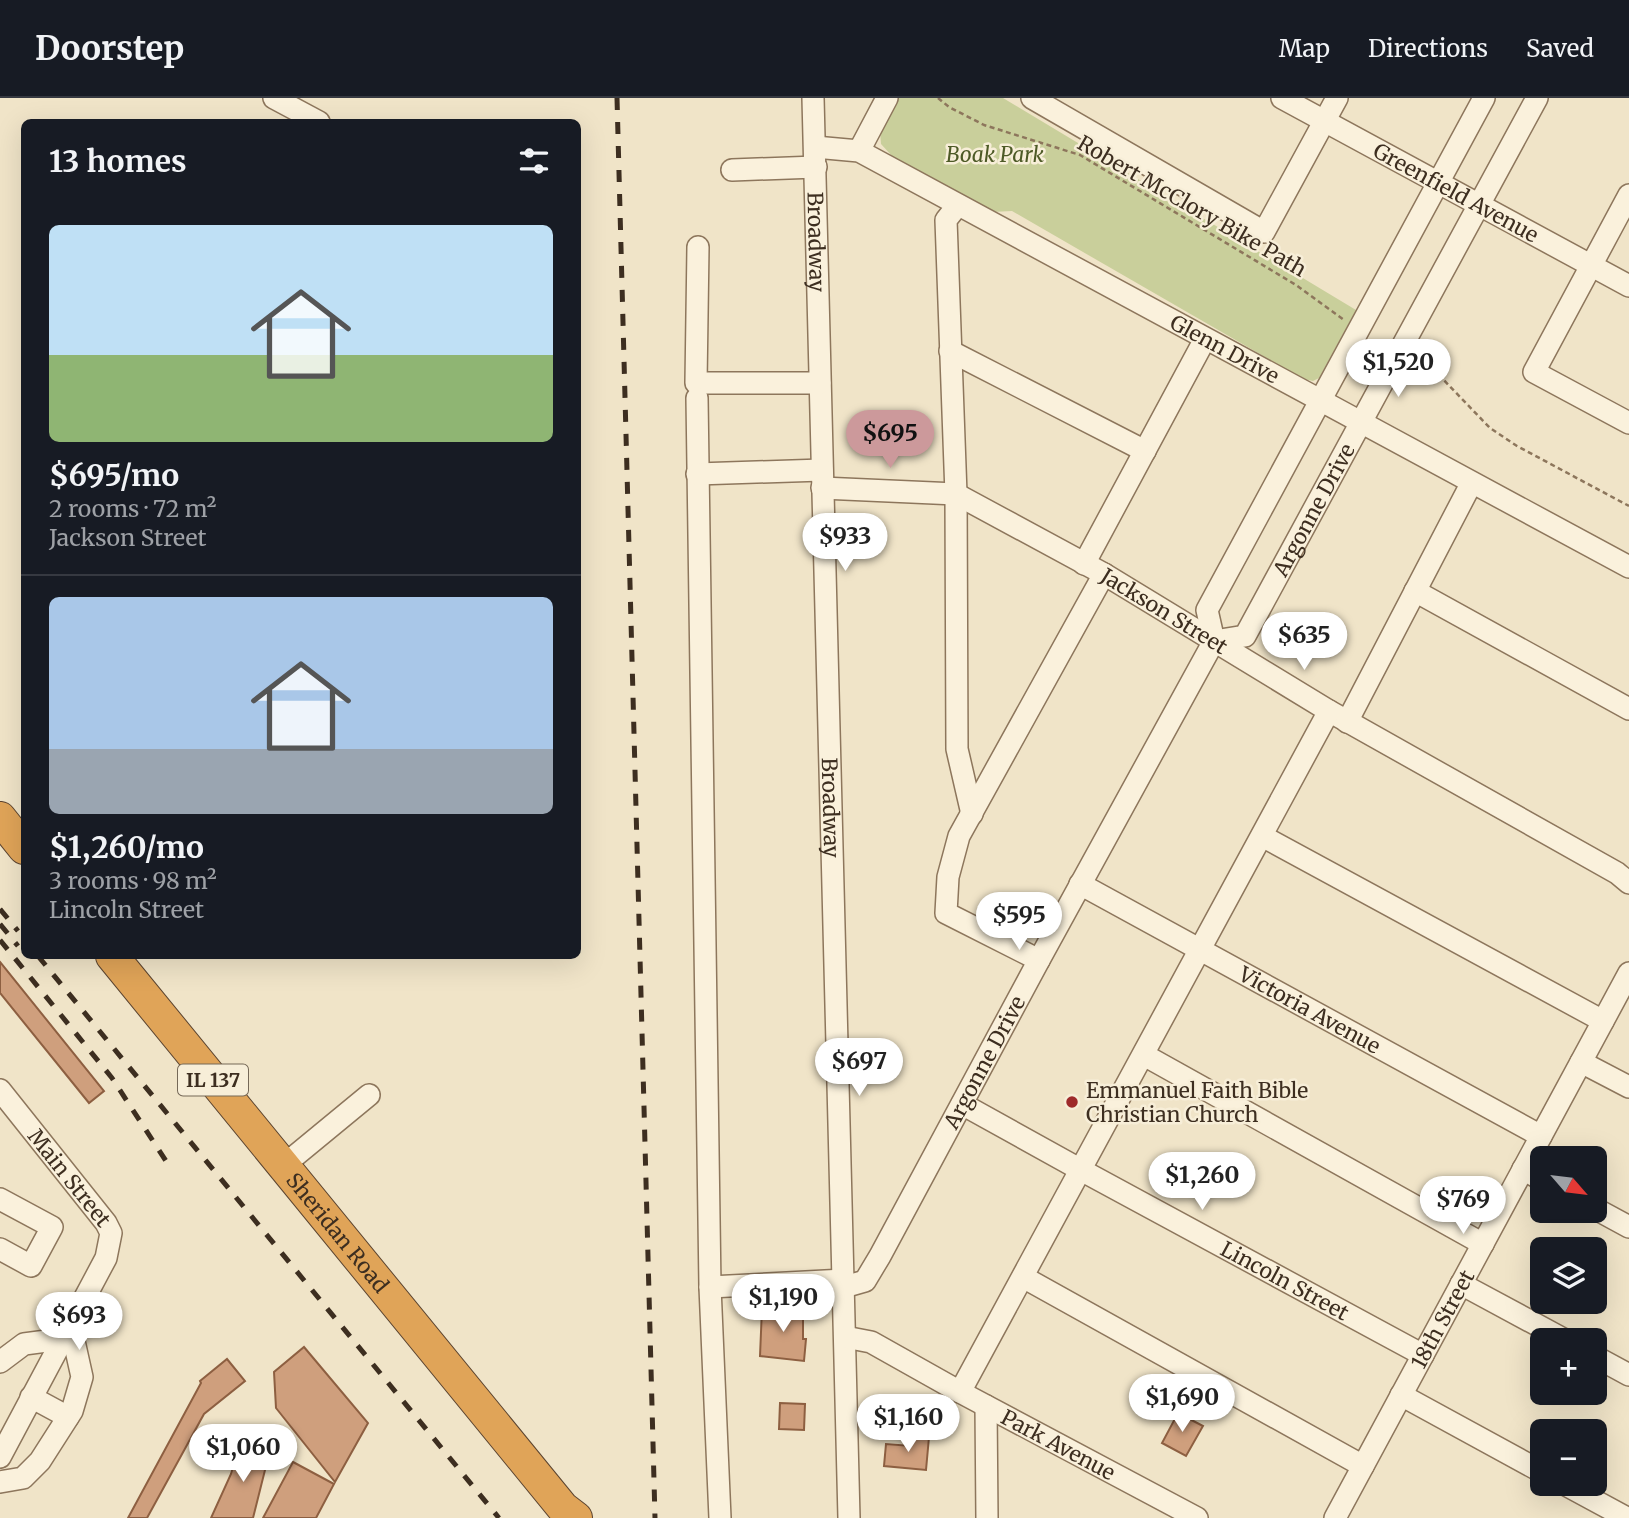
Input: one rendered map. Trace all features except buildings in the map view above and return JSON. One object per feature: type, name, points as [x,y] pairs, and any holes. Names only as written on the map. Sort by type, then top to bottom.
[{"type":"highway","points":[[0,818],[21,844]]},
{"type":"highway","name":"Sheridan Road","points":[[114,959],[569,1515]]},
{"type":"street","points":[[274,98],[313,119]]},
{"type":"street","name":"Broadway","points":[[813,98],[849,1518]]},
{"type":"street","points":[[859,151],[887,98]]},
{"type":"street","points":[[1032,98],[1264,232],[1337,98]]},
{"type":"street","name":"Greenfield Avenue","points":[[1282,98],[1629,286]]},
{"type":"street","points":[[1214,641],[1207,610],[1484,98]]},
{"type":"street","name":"Argonne Drive","points":[[844,1283],[865,1281],[1214,641],[1245,636],[1537,98]]},
{"type":"street","name":"Glenn Drive","points":[[732,170],[859,151],[1629,568]]},
{"type":"street","points":[[1629,195],[1534,372],[1629,423]]},
{"type":"street","points":[[958,205],[946,220],[956,494],[957,749],[972,814]]},
{"type":"street","points":[[698,247],[696,383],[820,383]]},
{"type":"street","points":[[1084,564],[1205,339]]},
{"type":"street","points":[[950,351],[1145,451]]},
{"type":"street","points":[[696,398],[710,1287],[720,1518]]},
{"type":"street","name":"Jackson Street","points":[[697,474],[822,479],[956,494],[1104,574],[1338,716],[1617,873],[1629,883]]},
{"type":"street","points":[[960,1392],[1262,836],[1415,591],[1471,484]]},
{"type":"street","points":[[1038,960],[946,913],[947,877],[959,836],[1104,574]]},
{"type":"street","points":[[1415,591],[1629,709]]},
{"type":"street","points":[[1262,836],[1603,1021]]},
{"type":"street","name":"Victoria Avenue","points":[[1080,884],[1541,1136]]},
{"type":"street","name":"18th Street","points":[[1539,1146],[1541,1136],[1629,974]]},
{"type":"street","points":[[1144,1055],[1483,1244]]},
{"type":"street","points":[[1581,1062],[1629,1087]]},
{"type":"street","name":"Main Street","points":[[0,1090],[106,1223],[111,1233],[106,1258],[66,1331]]},
{"type":"street","points":[[284,1165],[369,1095]]},
{"type":"street","name":"Lincoln Street","points":[[962,1104],[1423,1355]]},
{"type":"street","name":"18th Street","points":[[1335,1518],[1483,1244],[1530,1178]]},
{"type":"street","points":[[0,1199],[52,1227],[31,1266],[0,1249]]},
{"type":"street","points":[[1607,1215],[1629,1227]]},
{"type":"street","points":[[1023,1277],[1363,1466]]},
{"type":"street","points":[[710,1287],[844,1283]]},
{"type":"street","points":[[1461,1284],[1543,1328]]},
{"type":"street","points":[[0,1362],[24,1344],[66,1331]]},
{"type":"street","points":[[0,1457],[66,1331]]},
{"type":"street","points":[[0,1482],[23,1478],[40,1461],[72,1411],[82,1377],[66,1331]]},
{"type":"street","name":"Park Avenue","points":[[845,1337],[871,1342],[1197,1518]]},
{"type":"street","points":[[1607,1363],[1629,1375]]},
{"type":"street","points":[[1401,1395],[1530,1465]]},
{"type":"street","points":[[32,1397],[68,1417]]},
{"type":"street","points":[[986,1406],[987,1518]]},
{"type":"street","points":[[13,1432],[47,1450]]},
{"type":"street","points":[[1586,1496],[1627,1518]]},
{"type":"path","name":"Robert McClory Bike Path","points":[[938,98],[949,107],[984,125],[1080,155],[1296,285],[1347,322]]},
{"type":"path","points":[[1413,358],[1437,373],[1490,428],[1517,446],[1629,506]]},
{"type":"green space","name":"Boak Park","points":[[899,98],[1003,98],[1356,310],[1319,378],[1313,381],[1303,379],[1012,211],[992,212],[892,156],[881,144],[880,131]]},
{"type":"railway","points":[[617,98],[655,1518]]},
{"type":"railway","points":[[0,909],[18,931]]},
{"type":"railway","points":[[0,924],[18,946]]},
{"type":"railway","points":[[0,940],[112,1078],[166,1161]]},
{"type":"railway","points":[[40,959],[499,1518]]},
{"type":"place","name":"Emmanuel Faith Bible Christian Church","points":[[1072,1102]]}]
